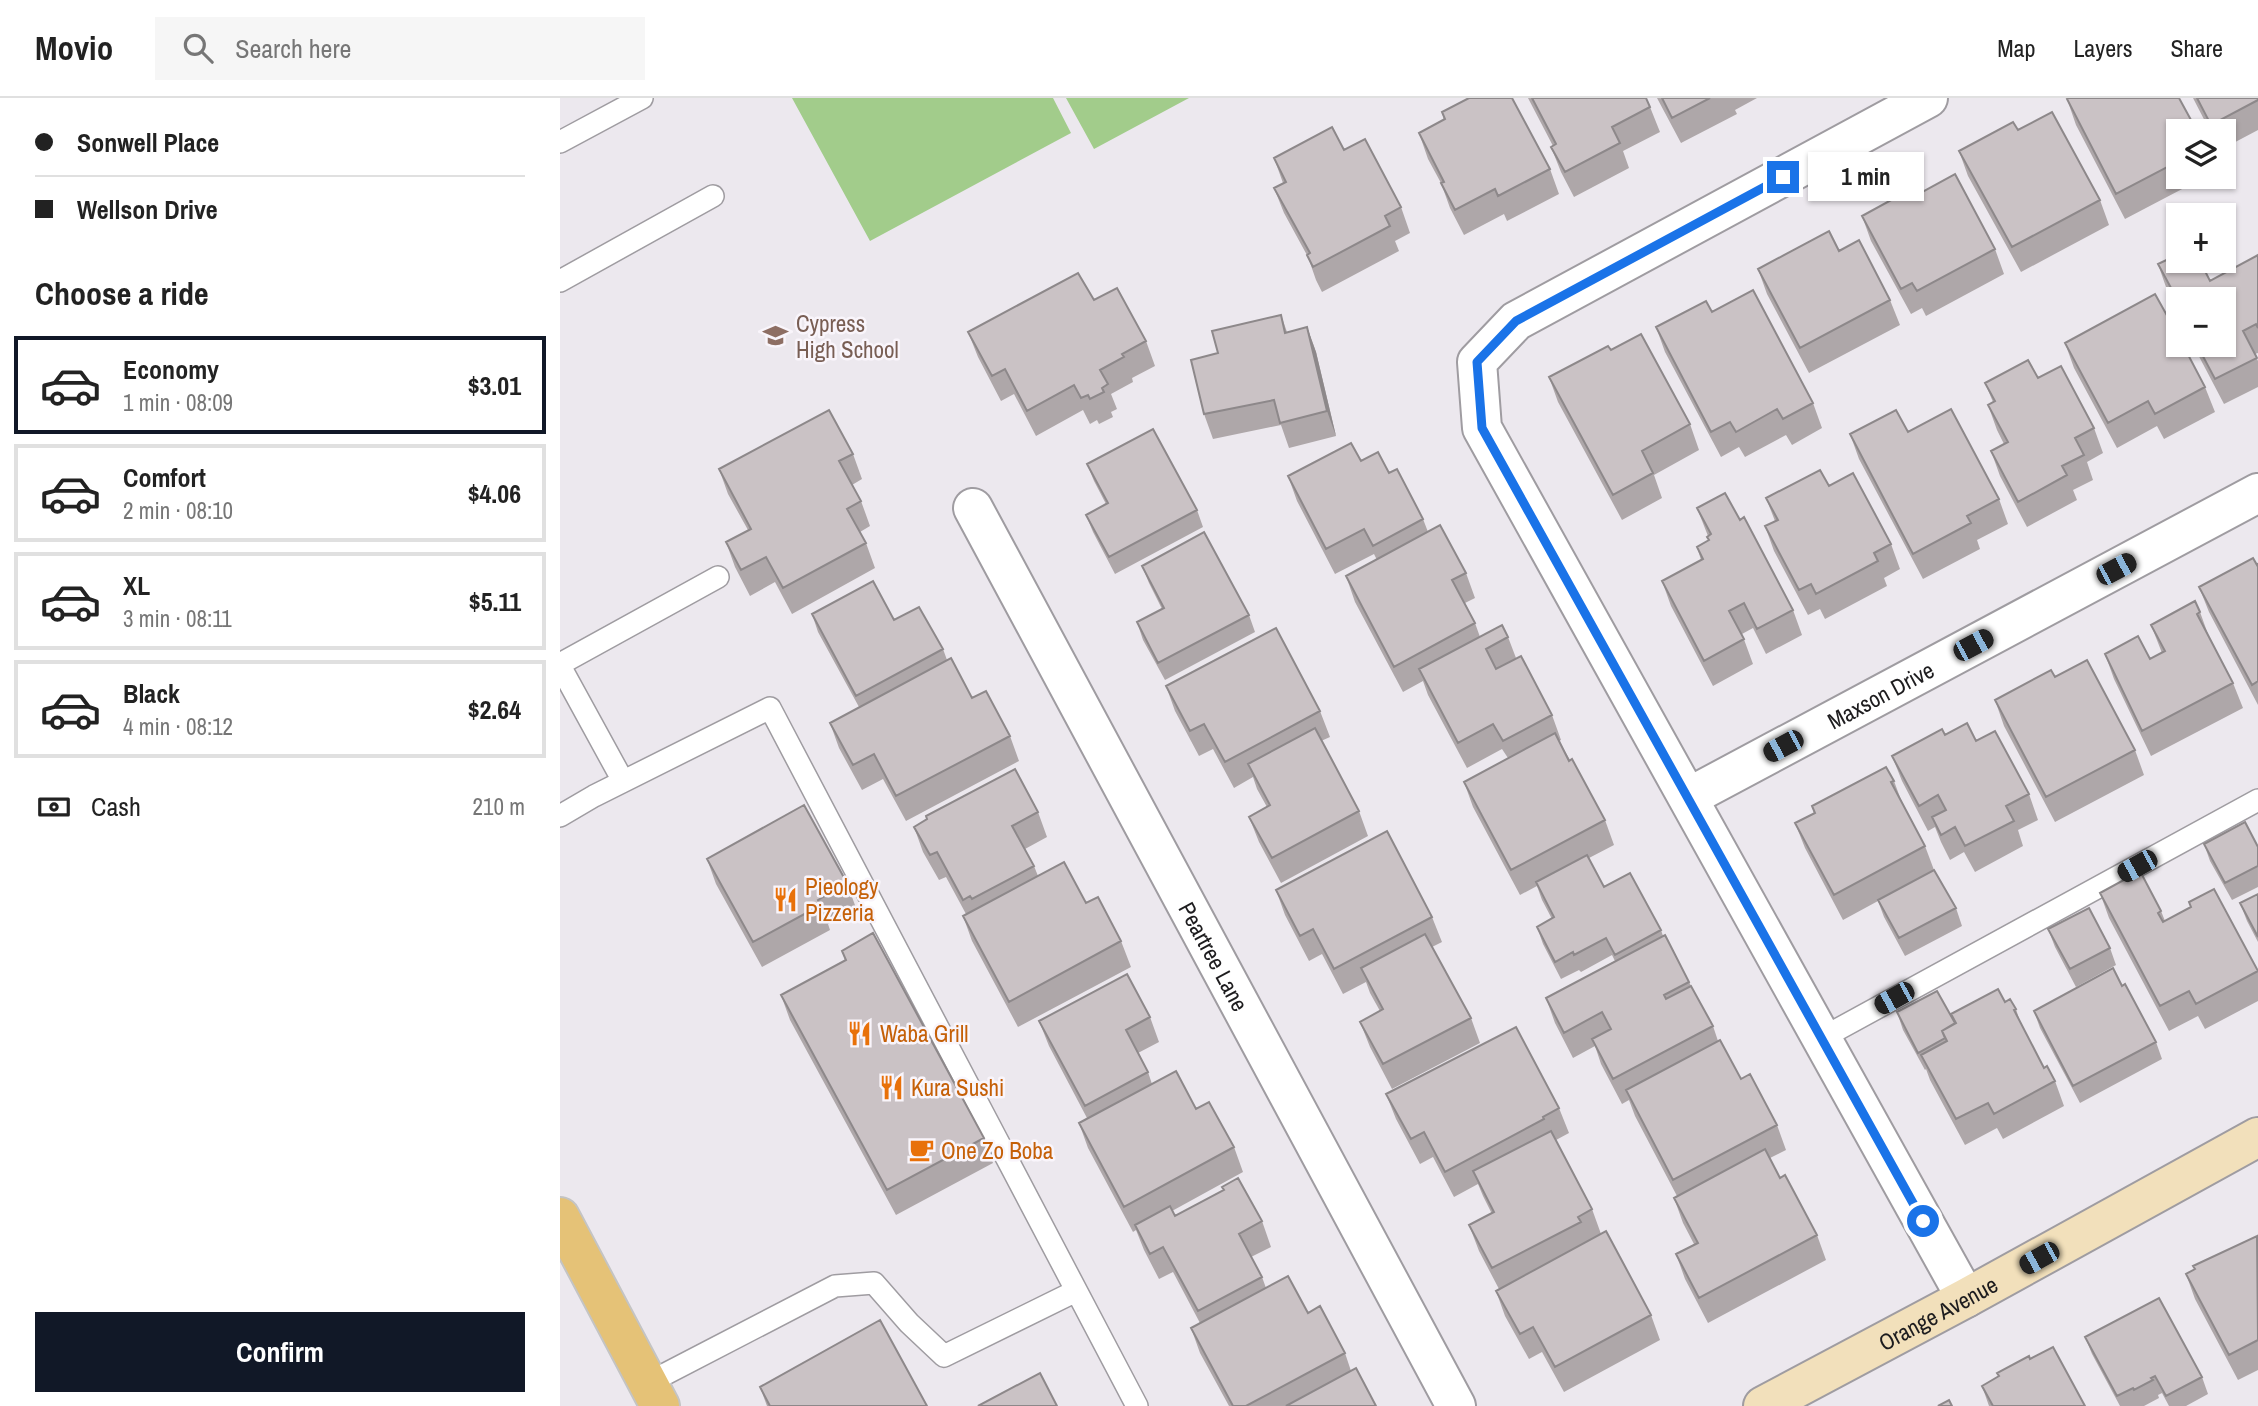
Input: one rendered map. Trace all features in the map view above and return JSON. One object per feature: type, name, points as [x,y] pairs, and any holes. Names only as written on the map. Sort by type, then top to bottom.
[{"type":"main road","name":"Orange Avenue","points":[[1763,1406],[2258,1137]]},
{"type":"main road","points":[[560,1217],[654,1394]]},
{"type":"street","points":[[1928,98],[1516,321],[1477,362],[1482,428],[1966,1298]]},
{"type":"street","name":"Maxson Drive","points":[[1689,797],[2258,493]]},
{"type":"street","name":"Peartree Lane","points":[[973,508],[1456,1406]]},
{"type":"lane","points":[[560,142],[642,98]]},
{"type":"lane","points":[[560,281],[713,196]]},
{"type":"lane","points":[[623,781],[560,665],[719,577]]},
{"type":"lane","points":[[560,816],[623,781],[770,708],[1137,1406]]},
{"type":"lane","points":[[1822,1038],[2258,800]]},
{"type":"lane","points":[[654,1394],[835,1286],[874,1283],[909,1323],[944,1356],[1076,1291]]},
{"type":"green space","points":[[792,98],[1053,98],[1071,133],[870,241]]},
{"type":"green space","points":[[1066,98],[1189,98],[1094,149]]},
{"type":"building","points":[[1469,98],[1512,98],[1550,169],[1498,196],[1495,189],[1455,210],[1419,133],[1445,119],[1442,112]]},
{"type":"building","points":[[1532,98],[1646,98],[1650,107],[1612,127],[1620,143],[1565,172],[1551,147],[1556,144]]},
{"type":"building","points":[[1662,98],[1710,98],[1672,118]]},
{"type":"building","points":[[2179,98],[2190,119],[2166,119],[2166,168],[2116,194],[2067,99]]},
{"type":"building","points":[[2197,98],[2258,98],[2222,119],[2208,119]]},
{"type":"building","points":[[2052,112],[2100,200],[2012,247],[1959,151],[2013,122],[2018,130]]},
{"type":"building","points":[[1332,127],[1344,150],[1365,139],[1401,207],[1385,216],[1390,226],[1313,267],[1307,255],[1310,253],[1274,188],[1286,182],[1274,158]]},
{"type":"building","points":[[1955,174],[1995,249],[1917,291],[1912,283],[1901,289],[1862,216],[1913,188],[1917,195]]},
{"type":"building","points":[[1829,231],[1839,251],[1859,240],[1890,300],[1800,348],[1758,269]]},
{"type":"building","points":[[2258,255],[2258,328],[2256,324],[2243,331],[2257,358],[2215,379],[2203,357],[2236,357],[2236,287],[2170,287],[2158,264],[2166,260],[2166,273],[2206,273],[2210,281],[2225,273],[2236,273],[2236,267]]},
{"type":"building","points":[[1078,273],[1094,300],[1117,288],[1146,341],[1100,370],[1108,384],[1102,388],[1104,392],[1090,399],[1088,395],[1081,398],[1074,385],[1027,411],[1005,369],[992,376],[968,332]]},
{"type":"building","points":[[1753,290],[1813,403],[1783,419],[1777,409],[1736,432],[1730,422],[1711,432],[1656,327],[1706,301],[1712,312]]},
{"type":"building","points":[[2155,294],[2166,314],[2166,357],[2189,357],[2205,387],[2155,414],[2148,401],[2108,423],[2065,343]]},
{"type":"building","points":[[1281,315],[1285,333],[1307,327],[1327,411],[1280,423],[1274,400],[1204,414],[1191,360],[1218,353],[1212,331]]},
{"type":"building","points":[[1641,334],[1690,424],[1642,451],[1653,473],[1613,495],[1549,377],[1608,346],[1611,350]]},
{"type":"building","points":[[2028,360],[2038,378],[2061,366],[2094,428],[2075,438],[2084,455],[2062,466],[2067,475],[2018,502],[1991,451],[2008,442],[1988,405],[1995,401],[1985,383]]},
{"type":"building","points":[[1951,409],[1999,499],[1967,516],[1971,523],[1913,554],[1850,434],[1896,410],[1908,432]]},
{"type":"building","points":[[829,410],[853,454],[839,461],[861,501],[847,509],[866,543],[783,588],[766,557],[741,570],[726,542],[751,529],[719,469]]},
{"type":"building","points":[[1153,429],[1197,510],[1109,557],[1086,515],[1108,503],[1087,464]]},
{"type":"building","points":[[1351,443],[1361,461],[1378,452],[1389,473],[1397,469],[1423,519],[1373,546],[1364,529],[1326,549],[1288,476]]},
{"type":"building","points":[[1820,470],[1829,486],[1853,473],[1891,544],[1874,553],[1878,561],[1816,594],[1811,584],[1799,590],[1765,526],[1778,520],[1766,498]]},
{"type":"building","points":[[1725,493],[1740,520],[1744,517],[1793,610],[1757,629],[1744,603],[1729,611],[1744,639],[1704,661],[1662,581],[1703,559],[1697,547],[1709,540],[1707,537],[1711,534],[1697,508]]},
{"type":"building","points":[[1440,525],[1466,573],[1452,580],[1475,623],[1394,667],[1346,576]]},
{"type":"building","points":[[1204,532],[1249,615],[1158,663],[1137,622],[1164,608],[1142,566]]},
{"type":"building","points":[[2253,558],[2258,564],[2258,681],[2252,685],[2199,587]]},
{"type":"building","points":[[873,581],[894,620],[919,607],[943,649],[856,696],[812,614]]},
{"type":"building","points":[[2195,601],[2200,612],[2197,614],[2233,683],[2142,731],[2105,654],[2138,636],[2150,659],[2165,651],[2151,625]]},
{"type":"building","points":[[1502,625],[1508,637],[1486,649],[1496,669],[1521,656],[1552,715],[1503,741],[1493,724],[1458,743],[1419,669]]},
{"type":"building","points":[[1276,628],[1320,711],[1225,762],[1204,724],[1190,731],[1166,686]]},
{"type":"building","points":[[951,658],[972,698],[986,691],[1010,736],[896,796],[874,754],[853,765],[830,723]]},
{"type":"building","points":[[2087,660],[2135,750],[2046,797],[1995,700],[2051,670],[2055,677]]},
{"type":"building","points":[[1967,723],[1976,741],[1995,731],[2029,794],[2006,806],[2014,821],[1965,846],[1955,827],[1941,835],[1932,817],[1946,810],[1938,795],[1919,806],[1892,756],[1942,729],[1945,735]]},
{"type":"building","points":[[1315,728],[1359,811],[1272,858],[1249,817],[1270,805],[1248,764]]},
{"type":"building","points":[[1555,733],[1605,820],[1511,870],[1464,782]]},
{"type":"building","points":[[1886,767],[1894,781],[1891,782],[1925,846],[1834,895],[1795,823],[1815,813],[1812,806]]},
{"type":"building","points":[[1015,769],[1038,812],[1012,826],[1034,866],[972,899],[970,896],[963,900],[937,852],[930,855],[914,827],[927,819],[926,816]]},
{"type":"building","points":[[804,805],[847,883],[818,900],[821,905],[753,942],[707,859]]},
{"type":"building","points":[[2245,822],[2258,847],[2258,866],[2225,883],[2204,844]]},
{"type":"building","points":[[1387,831],[1432,917],[1334,969],[1313,929],[1300,936],[1276,890]]},
{"type":"building","points":[[1587,855],[1604,887],[1630,873],[1661,930],[1615,955],[1606,938],[1555,962],[1537,927],[1554,917],[1536,882]]},
{"type":"building","points":[[1064,862],[1086,903],[1098,897],[1121,941],[1009,1002],[963,916]]},
{"type":"building","points":[[1934,870],[1956,908],[1899,938],[1878,900]]},
{"type":"building","points":[[2140,871],[2161,911],[2158,913],[2163,922],[2191,907],[2189,902],[2214,889],[2258,971],[2196,1004],[2189,991],[2160,1006],[2100,893]]},
{"type":"building","points":[[2258,894],[2258,937],[2240,903]]},
{"type":"building","points":[[2089,908],[2110,948],[2070,969],[2048,929]]},
{"type":"building","points":[[873,933],[984,1138],[887,1190],[781,995],[846,960],[842,951]]},
{"type":"building","points":[[1425,934],[1471,1018],[1383,1064],[1360,1022],[1383,1009],[1361,968]]},
{"type":"building","points":[[1665,935],[1689,982],[1664,995],[1666,999],[1691,986],[1713,1026],[1613,1079],[1592,1039],[1611,1029],[1602,1012],[1564,1033],[1546,998]]},
{"type":"building","points":[[2113,968],[2122,986],[2125,984],[2156,1042],[2073,1086],[2034,1011]]},
{"type":"building","points":[[1127,974],[1150,1017],[1126,1030],[1148,1072],[1085,1106],[1039,1021]]},
{"type":"building","points":[[1998,989],[2005,1002],[2010,999],[2044,1068],[2047,1066],[2055,1081],[1994,1114],[1988,1103],[1956,1119],[1921,1055],[1947,1041],[1942,1031],[1956,1023],[1951,1014]]},
{"type":"building","points":[[1937,991],[1955,1023],[1942,1031],[1945,1038],[1918,1053],[1897,1012]]},
{"type":"building","points":[[1516,1027],[1559,1108],[1543,1117],[1544,1119],[1445,1172],[1424,1132],[1411,1139],[1386,1094]]},
{"type":"building","points":[[1720,1040],[1741,1079],[1750,1074],[1777,1125],[1673,1180],[1626,1090]]},
{"type":"building","points":[[1176,1071],[1196,1109],[1209,1102],[1234,1147],[1124,1207],[1079,1123]]},
{"type":"building","points":[[1551,1131],[1592,1209],[1578,1217],[1581,1222],[1492,1268],[1469,1225],[1494,1212],[1473,1171]]},
{"type":"building","points":[[1765,1149],[1780,1178],[1785,1175],[1817,1235],[1699,1298],[1676,1254],[1698,1243],[1674,1198]]},
{"type":"building","points":[[1238,1178],[1262,1221],[1239,1234],[1262,1277],[1198,1311],[1163,1247],[1150,1254],[1135,1225],[1170,1206],[1175,1216],[1224,1190],[1222,1187]]},
{"type":"building","points":[[1606,1231],[1651,1315],[1555,1367],[1533,1327],[1520,1334],[1496,1291]]},
{"type":"building","points":[[2257,1236],[2258,1340],[2229,1355],[2186,1274],[2195,1269],[2193,1266]]},
{"type":"building","points":[[1288,1276],[1308,1313],[1320,1306],[1345,1353],[1246,1406],[1233,1406],[1191,1328]]},
{"type":"building","points":[[2159,1298],[2202,1377],[2166,1396],[2155,1376],[2151,1378],[2153,1380],[2134,1390],[2133,1388],[2117,1396],[2085,1337]]},
{"type":"building","points":[[880,1320],[927,1406],[770,1406],[760,1387]]},
{"type":"building","points":[[2053,1347],[2085,1406],[1993,1406],[1982,1386],[1999,1376],[1997,1373]]},
{"type":"building","points":[[1356,1368],[1376,1406],[1286,1406]]},
{"type":"building","points":[[1040,1373],[1057,1406],[978,1406]]},
{"type":"building","points":[[1949,1400],[1952,1406],[1938,1406]]},
{"type":"place","name":"Cypress High School","points":[[776,336]]},
{"type":"place","name":"Pieology Pizzeria","points":[[785,899]]},
{"type":"place","name":"Waba Grill","points":[[860,1033]]},
{"type":"place","name":"Kura Sushi","points":[[891,1087]]},
{"type":"place","name":"One Zo Boba","points":[[921,1150]]},
{"type":"route","points":[[1783,177],[1516,321],[1477,362],[1482,428],[1923,1221]]}]
